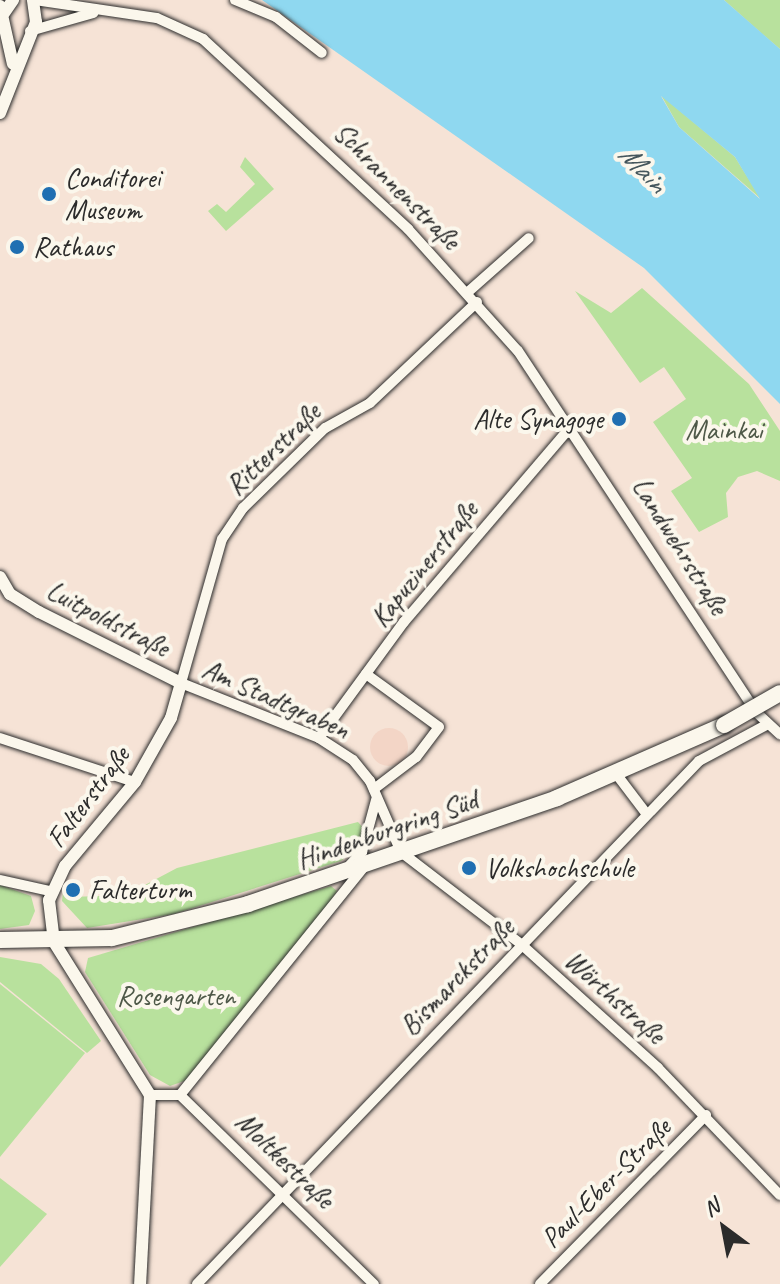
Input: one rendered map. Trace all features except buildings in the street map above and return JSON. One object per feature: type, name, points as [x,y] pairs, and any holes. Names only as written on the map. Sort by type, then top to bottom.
[{"type":"main road","name":"Hindenburgring Süd","points":[[0,940],[54,942],[176,925],[342,874],[617,775],[724,725],[780,693]]},
{"type":"street","points":[[13,0],[3,16],[13,64]]},
{"type":"street","points":[[0,113],[13,64],[37,16],[34,0]]},
{"type":"street","name":"Schrannenstraße","points":[[34,0],[97,12],[157,18],[203,39],[268,93],[468,292],[572,425]]},
{"type":"street","points":[[235,0],[276,17],[322,53]]},
{"type":"street","points":[[3,16],[30,31],[97,12]]},
{"type":"street","points":[[468,292],[529,238]]},
{"type":"street","name":"Ritterstraße","points":[[181,683],[227,530],[281,466],[347,415],[370,403],[477,302]]},
{"type":"street","name":"Kapuzinerstraße","points":[[319,738],[366,674],[572,425]]},
{"type":"street","name":"Landwehrstraße","points":[[572,425],[766,725]]},
{"type":"street","name":"Luitpoldstraße","points":[[1,580],[14,597],[181,683]]},
{"type":"street","points":[[342,874],[362,852],[375,793],[416,757],[439,727],[366,674]]},
{"type":"street","name":"Am Stadtgraben","points":[[181,683],[319,738],[353,760],[375,793],[401,852]]},
{"type":"street","name":"Falterstraße","points":[[54,942],[50,891],[135,782],[171,718],[181,683]]},
{"type":"street","points":[[766,725],[780,734]]},
{"type":"street","name":"Bismarckstraße","points":[[197,1284],[646,813],[699,761],[766,725]]},
{"type":"street","points":[[0,738],[135,782]]},
{"type":"street","points":[[617,775],[646,813]]},
{"type":"street","name":"Wörthstraße","points":[[401,852],[522,945],[706,1115],[780,1195]]},
{"type":"street","points":[[150,1095],[180,1095],[365,866]]},
{"type":"street","points":[[0,880],[50,891]]},
{"type":"street","points":[[54,942],[150,1095],[140,1284]]},
{"type":"street","name":"Moltkestraße","points":[[180,1095],[285,1193],[374,1284]]},
{"type":"street","name":"Paul-Eber-Straße","points":[[540,1284],[706,1115]]},
{"type":"shaded area","points":[[389,728],[402,734],[408,747],[402,760],[389,766],[376,760],[370,747],[376,734]]},
{"type":"green space","points":[[724,0],[780,0],[780,49],[760,32]]},
{"type":"green space","points":[[661,95],[735,157],[761,199],[679,127]]},
{"type":"green space","points":[[245,157],[274,189],[226,231],[208,211],[217,204],[226,212],[255,184],[240,167]]},
{"type":"green space","name":"Mainkai","points":[[642,288],[749,384],[780,431],[780,481],[757,471],[738,477],[726,493],[728,517],[699,532],[671,491],[692,478],[653,422],[686,399],[664,367],[640,383],[575,291],[611,313]]},
{"type":"green space","points":[[358,822],[366,831],[362,843],[341,861],[174,914],[87,928],[62,901],[64,883],[71,897],[126,895],[177,868]]},
{"type":"green space","points":[[0,885],[31,896],[35,911],[29,925],[0,929]]},
{"type":"green space","name":"Rosengarten","points":[[331,886],[337,891],[329,903],[187,1080],[170,1086],[150,1075],[85,972],[88,958]]},
{"type":"green space","points":[[0,957],[41,964],[59,979],[101,1041],[87,1053],[0,982]]},
{"type":"green space","points":[[0,984],[85,1053],[0,1157]]},
{"type":"green space","points":[[0,1178],[47,1214],[0,1267]]},
{"type":"water","name":"Main","points":[[262,0],[724,0],[780,49],[780,404],[644,268]],"holes":[[[661,96],[735,157],[760,199],[679,127]]]},
{"type":"place","name":"Conditorei Museum","points":[[49,194]]},
{"type":"place","name":"Rathaus","points":[[17,247]]},
{"type":"place","name":"Alte Synagoge","points":[[619,419]]},
{"type":"place","name":"Volkshochschule","points":[[469,868]]},
{"type":"place","name":"Falterturm","points":[[73,890]]}]
